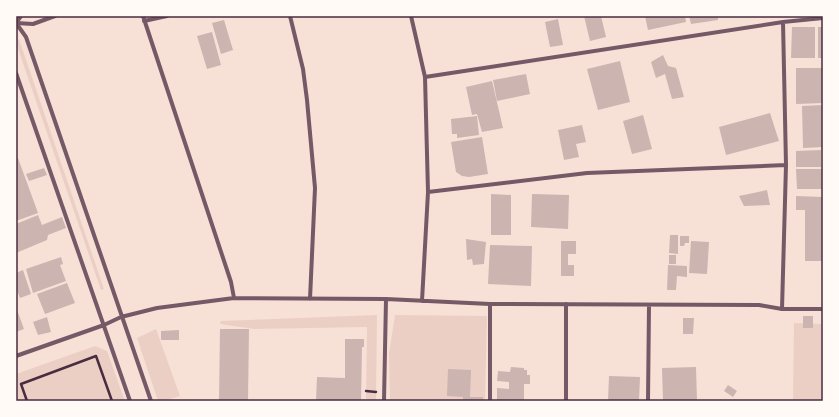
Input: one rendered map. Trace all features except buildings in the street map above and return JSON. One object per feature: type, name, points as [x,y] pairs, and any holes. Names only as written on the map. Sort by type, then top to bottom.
[{"type":"street","points":[[16,23],[21,16]]},
{"type":"street","points":[[16,23],[32,24],[55,16]]},
{"type":"street","points":[[167,16],[143,18],[231,282],[234,298]]},
{"type":"street","points":[[290,16],[308,100],[315,188],[310,299]]},
{"type":"street","points":[[411,16],[425,77],[428,192],[422,302]]},
{"type":"street","points":[[425,77],[783,22],[823,18]]},
{"type":"street","points":[[782,309],[786,165],[783,22]]},
{"type":"street","points":[[16,23],[26,37],[151,401]]},
{"type":"street","points":[[16,73],[130,401]]},
{"type":"street","points":[[428,192],[587,173],[786,165]]},
{"type":"street","points":[[16,356],[104,325],[121,317],[157,308],[234,298],[386,299],[422,302],[490,304],[759,306],[782,309],[823,310]]},
{"type":"street","points":[[384,401],[386,299]]},
{"type":"street","points":[[490,304],[490,401]]},
{"type":"street","points":[[566,304],[566,401]]},
{"type":"street","points":[[648,401],[649,305]]},
{"type":"path","points":[[27,401],[21,384],[96,356],[112,401]]},
{"type":"shaded area","points":[[19,39],[104,289],[101,290],[16,43]]},
{"type":"shaded area","points":[[377,315],[376,401],[366,401],[367,327],[254,329],[220,324],[221,321]]},
{"type":"shaded area","points":[[395,315],[487,316],[485,401],[390,401],[389,353]]},
{"type":"shaded area","points":[[794,323],[823,324],[823,401],[793,401]]},
{"type":"shaded area","points":[[156,329],[180,396],[163,401],[158,401],[137,338]]},
{"type":"shaded area","points":[[95,346],[107,351],[125,401],[16,401],[16,374]]}]
